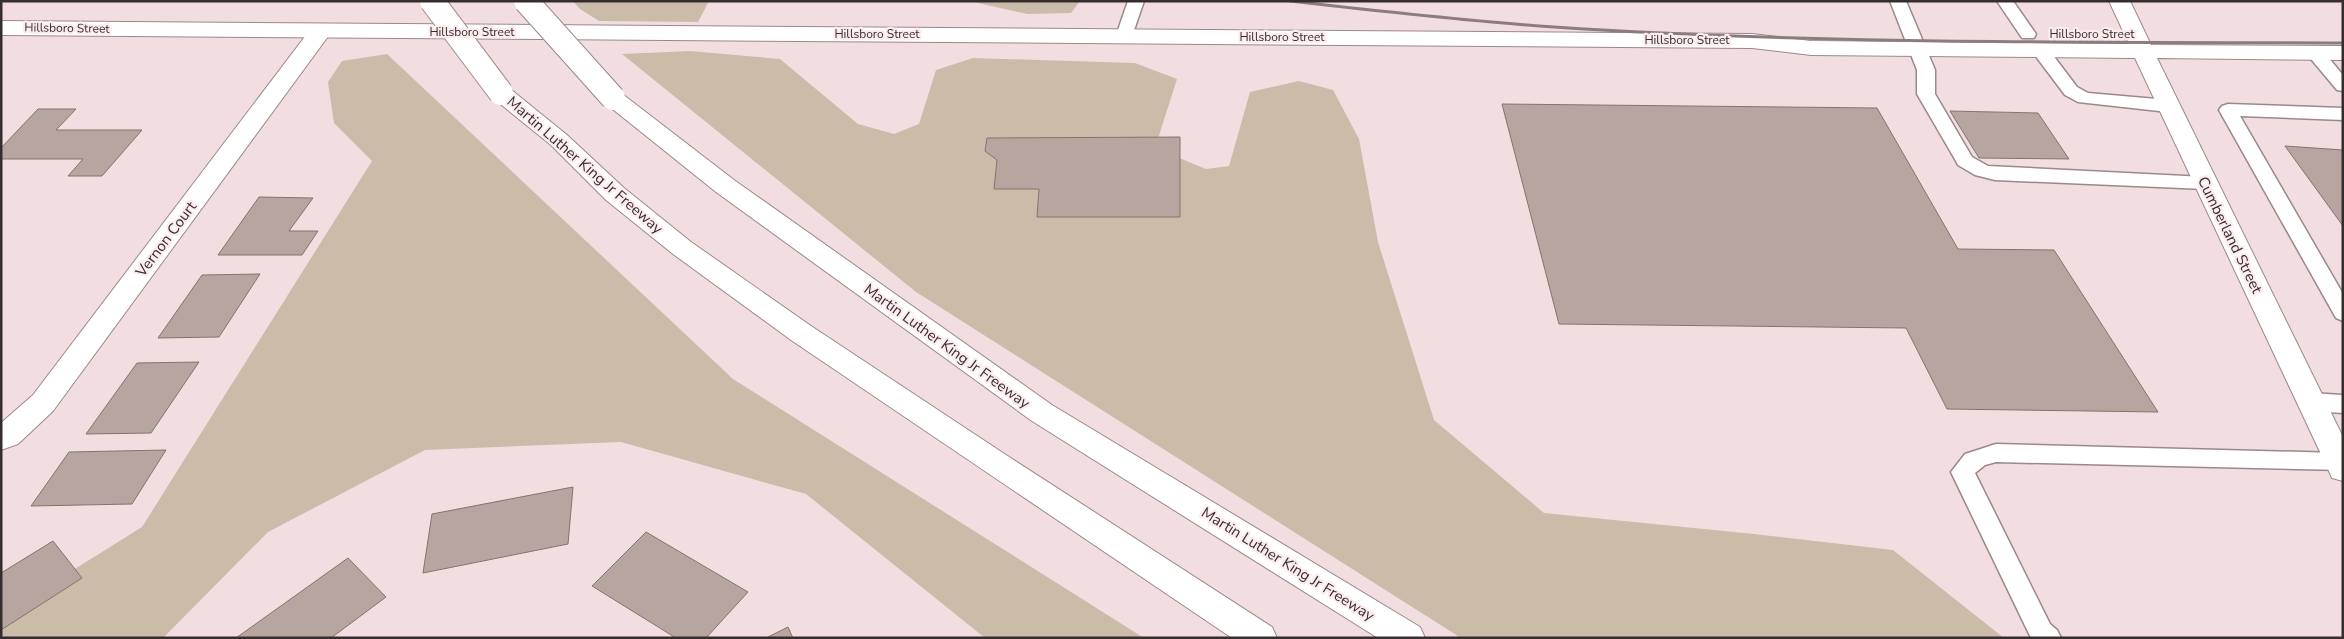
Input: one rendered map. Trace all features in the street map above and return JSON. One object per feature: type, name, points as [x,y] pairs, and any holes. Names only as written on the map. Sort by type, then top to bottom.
[{"type":"main road","name":"Martin Luther King Jr Freeway","points":[[432,1],[501,93],[559,140],[615,194],[682,248],[801,333],[992,462],[1260,638]]},
{"type":"main road","name":"Martin Luther King Jr Freeway","points":[[526,1],[613,98],[725,186],[1042,414],[1408,638]]},
{"type":"main road","name":"Cumberland Street","points":[[2119,1],[2341,465]]},
{"type":"main road","name":"Hillsboro Street","points":[[1,28],[1752,41],[1811,48],[1913,41],[2138,43],[2343,36]]},
{"type":"main road","name":"Vernon Court","points":[[1,438],[7,436],[43,402],[321,31]]},
{"type":"main road","name":"Hillsboro Street","points":[[2138,43],[2343,53]]},
{"type":"lane","points":[[1124,36],[1136,1]]},
{"type":"lane","points":[[1898,1],[1926,70],[1926,94],[1965,161],[1973,167],[1995,174],[2205,183]]},
{"type":"lane","points":[[2005,1],[2071,91],[2084,98],[2168,106]]},
{"type":"lane","points":[[2315,53],[2343,86]]},
{"type":"lane","points":[[2343,114],[2228,110],[2343,313]]},
{"type":"lane","points":[[2310,402],[2343,404]]},
{"type":"lane","points":[[2048,638],[2041,632],[1962,472],[1979,455],[1996,453],[2341,465]]},
{"type":"shaded area","points":[[573,1],[709,1],[698,22],[599,21],[580,9]]},
{"type":"shaded area","points":[[969,1],[1080,1],[1071,13],[1027,14]]},
{"type":"shaded area","points":[[690,51],[780,59],[858,124],[894,134],[919,124],[936,70],[973,58],[1135,63],[1177,79],[1155,148],[1206,169],[1229,166],[1250,92],[1299,81],[1333,90],[1359,139],[1378,242],[1434,420],[1544,513],[1893,550],[2004,638],[1461,638],[916,292],[622,54]]},
{"type":"shaded area","points":[[387,54],[733,379],[1144,638],[985,638],[806,494],[621,442],[425,450],[268,532],[163,638],[1,638],[1,615],[142,527],[372,161],[334,123],[328,82],[342,61]]},
{"type":"building","points":[[1502,104],[1877,108],[1958,249],[2054,250],[2158,412],[1947,409],[1906,328],[1559,324]]},
{"type":"building","points":[[38,109],[76,109],[56,130],[142,130],[102,176],[68,176],[83,159],[1,159],[1,148]]},
{"type":"building","points":[[1950,111],[2038,113],[2069,159],[1979,158]]},
{"type":"building","points":[[1180,137],[1180,217],[1037,217],[1039,189],[994,189],[997,160],[985,151],[987,138]]},
{"type":"building","points":[[2285,146],[2343,150],[2343,226]]},
{"type":"building","points":[[259,197],[313,198],[289,231],[318,231],[302,255],[218,255]]},
{"type":"building","points":[[260,274],[219,337],[158,338],[202,275]]},
{"type":"building","points":[[199,362],[151,433],[86,434],[137,363]]},
{"type":"building","points":[[166,450],[132,504],[31,506],[69,452]]},
{"type":"building","points":[[573,487],[568,544],[423,573],[432,514]]},
{"type":"building","points":[[646,532],[748,592],[706,638],[676,638],[592,586]]},
{"type":"building","points":[[53,541],[82,578],[1,630],[1,573]]},
{"type":"building","points":[[348,558],[386,597],[331,638],[236,638]]},
{"type":"building","points":[[788,627],[793,638],[766,638]]},
{"type":"railway","points":[[1290,1],[1521,25],[1751,37],[1948,41],[2343,43]]}]
